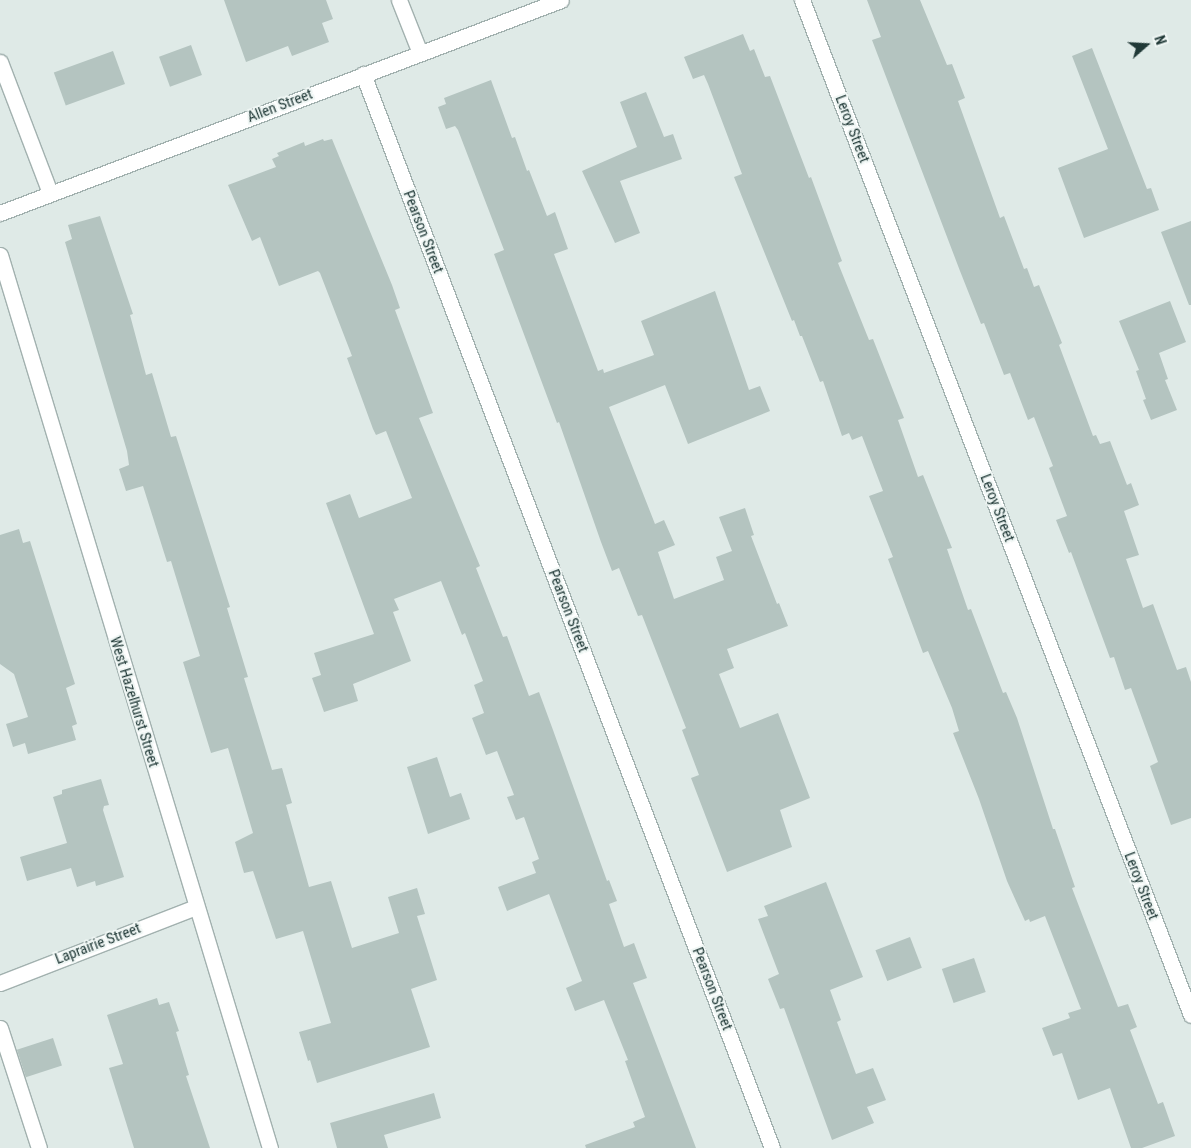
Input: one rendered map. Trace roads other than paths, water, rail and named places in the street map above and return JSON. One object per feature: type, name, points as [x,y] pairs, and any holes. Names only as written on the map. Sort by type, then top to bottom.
[{"type":"street","points":[[399,0],[420,53]]},
{"type":"street","name":"Allen Street","points":[[0,213],[561,0]]},
{"type":"street","name":"Leroy Street","points":[[802,0],[1191,1015]]},
{"type":"street","points":[[0,62],[50,193]]},
{"type":"street","name":"Pearson Street","points":[[363,74],[772,1148]]},
{"type":"street","name":"West Hazelhurst Street","points":[[0,255],[270,1148]]},
{"type":"street","name":"Laprairie Street","points":[[0,983],[196,907]]},
{"type":"street","points":[[0,1028],[39,1148]]}]
